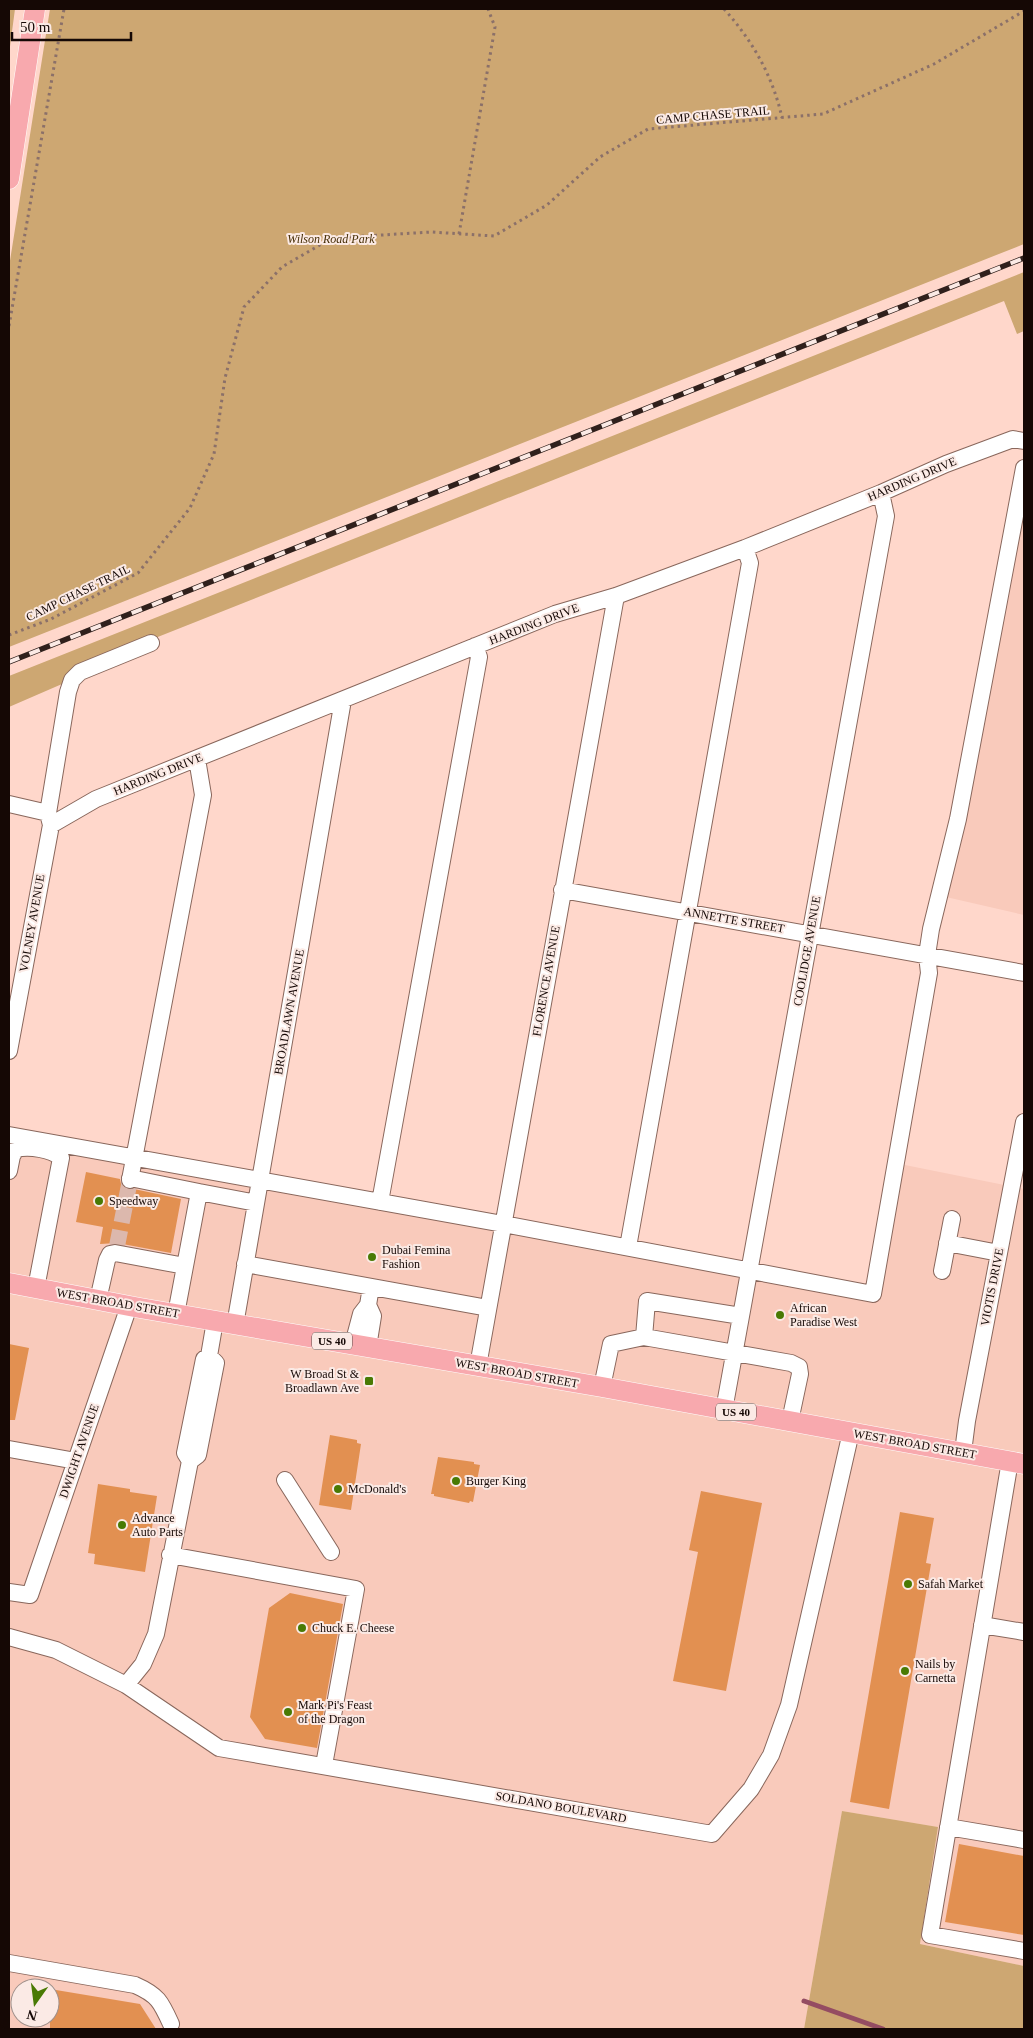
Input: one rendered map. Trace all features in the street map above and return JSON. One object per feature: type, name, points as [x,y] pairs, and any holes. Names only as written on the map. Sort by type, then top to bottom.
[{"type":"main road","points":[[9,179],[35,9]]},
{"type":"main road","name":"WEST BROAD STREET","points":[[9,1283],[235,1325],[602,1387],[1017,1463]]},
{"type":"street","name":"HARDING DRIVE","points":[[49,819],[555,614],[616,596],[745,548],[882,493],[946,464],[1004,442],[1013,439],[1024,441]]},
{"type":"street","points":[[9,1135],[628,1247],[873,1294],[929,974],[927,955],[931,929],[958,819],[1024,468]]},
{"type":"street","name":"COOLIDGE AVENUE","points":[[724,1410],[886,516],[882,493]]},
{"type":"street","points":[[628,1247],[750,563],[745,548]]},
{"type":"street","name":"FLORENCE AVENUE","points":[[478,1366],[616,596]]},
{"type":"street","name":"VOLNEY AVENUE","points":[[9,1051],[49,819],[68,692],[72,680],[80,672],[151,643]]},
{"type":"street","points":[[380,1202],[479,657],[475,646]]},
{"type":"street","name":"BROADLAWN AVENUE","points":[[235,1325],[344,700]]},
{"type":"street","points":[[197,759],[204,794],[130,1179],[256,1203]]},
{"type":"street","points":[[9,804],[49,819]]},
{"type":"street","name":"ANNETTE STREET","points":[[562,890],[1024,973]]},
{"type":"street","name":"VIOTIS DRIVE","points":[[962,1452],[1024,1122]]},
{"type":"street","points":[[9,1172],[12,1156],[16,1149],[25,1147],[56,1154],[61,1158],[36,1288]]},
{"type":"street","points":[[176,1314],[200,1192]]},
{"type":"street","points":[[942,1271],[952,1219]]},
{"type":"street","points":[[948,1244],[999,1253]]},
{"type":"street","points":[[98,1300],[107,1260],[110,1254],[116,1250],[185,1266]]},
{"type":"street","points":[[245,1264],[488,1308]]},
{"type":"street","points":[[361,1345],[373,1316],[368,1305],[371,1287]]},
{"type":"street","points":[[644,1337],[647,1301],[741,1316]]},
{"type":"street","name":"DWIGHT AVENUE","points":[[9,1592],[30,1595],[128,1306]]},
{"type":"street","points":[[126,1685],[143,1664],[156,1634],[190,1461],[198,1455],[216,1363],[209,1356],[215,1321]]},
{"type":"street","points":[[602,1387],[611,1344],[644,1337],[734,1353],[799,1366],[800,1374],[790,1421]]},
{"type":"street","name":"SOLDANO BOULEVARD","points":[[9,1637],[56,1650],[126,1685],[219,1748],[712,1834],[751,1789],[771,1755],[789,1705],[851,1432]]},
{"type":"street","points":[[9,1449],[76,1461]]},
{"type":"street","points":[[1017,1463],[982,1625],[930,1935],[1024,1951]]},
{"type":"street","points":[[285,1480],[331,1552]]},
{"type":"street","points":[[170,1556],[356,1589],[324,1765]]},
{"type":"street","points":[[982,1625],[1024,1632]]},
{"type":"street","points":[[948,1827],[1024,1840]]},
{"type":"street","points":[[9,1963],[135,1985],[150,1992],[162,2004],[171,2024]]},
{"type":"path","points":[[9,326],[64,9]]},
{"type":"path","points":[[459,234],[495,27],[488,9]]},
{"type":"path","points":[[724,9],[755,48],[777,94],[782,118]]},
{"type":"path","name":"CAMP CHASE TRAIL","points":[[9,635],[51,619],[138,573],[190,508],[214,454],[225,378],[244,306],[282,266],[332,238],[431,232],[494,236],[548,206],[600,156],[648,129],[823,114],[934,64],[1024,11]]},
{"type":"shaded area","points":[[1024,461],[1024,915],[946,897]]},
{"type":"shaded area","points":[[9,1136],[872,1292],[895,1163],[1024,1189],[1024,1966],[920,1944],[938,1827],[842,1811],[804,2029],[9,2029]]},
{"type":"green space","points":[[9,9],[15,9],[9,54]]},
{"type":"green space","name":"Wilson Road Park","points":[[50,9],[1024,9],[1024,244],[9,647],[9,267]]},
{"type":"green space","points":[[1024,272],[1024,331],[1017,334],[1004,301],[77,669],[62,684],[9,707],[9,676]]},
{"type":"green space","points":[[842,1811],[938,1827],[920,1944],[1024,1966],[1024,2029],[804,2029]]},
{"type":"building","points":[[86,1172],[120,1179],[121,1184],[128,1190],[134,1189],[181,1199],[171,1253],[117,1243],[100,1244],[103,1227],[76,1222]]},
{"type":"building","points":[[9,1344],[29,1348],[15,1420],[9,1420]]},
{"type":"building","name":"McDonald's","points":[[330,1435],[357,1440],[357,1443],[361,1444],[351,1510],[319,1505]]},
{"type":"building","name":"Burger King","points":[[438,1457],[474,1462],[474,1464],[480,1465],[473,1502],[470,1501],[469,1503],[431,1494]]},
{"type":"building","name":"Advance Auto Parts","points":[[98,1484],[157,1496],[145,1572],[94,1564],[95,1554],[88,1553]]},
{"type":"building","points":[[701,1491],[762,1503],[726,1691],[673,1681],[698,1552],[689,1550]]},
{"type":"building","points":[[900,1512],[934,1518],[926,1563],[931,1564],[889,1809],[850,1802]]},
{"type":"building","points":[[290,1593],[343,1604],[317,1748],[265,1739],[250,1717],[269,1608]]},
{"type":"building","points":[[959,1844],[1024,1856],[1024,1935],[945,1922]]},
{"type":"building","points":[[60,1991],[140,2004],[156,2029],[50,2029],[60,2028]]},
{"type":"waterway","points":[[804,2001],[883,2029]]},
{"type":"tunnel","points":[[117,1246],[130,1180]]},
{"type":"railway","points":[[9,662],[1024,258]]},
{"type":"place","name":"Speedway","points":[[99,1201]]},
{"type":"place","name":"Dubai Femina Fashion","points":[[372,1257]]},
{"type":"place","name":"African Paradise West","points":[[780,1315]]},
{"type":"place","name":"W Broad St & Broadlawn Ave","points":[[369,1381]]},
{"type":"place","name":"Burger King","points":[[456,1481]]},
{"type":"place","name":"McDonald's","points":[[338,1489]]},
{"type":"place","name":"Advance Auto Parts","points":[[122,1525]]},
{"type":"place","name":"Safah Market","points":[[908,1584]]},
{"type":"place","name":"Chuck E. Cheese","points":[[302,1628]]},
{"type":"place","name":"Nails by Carnetta","points":[[905,1671]]},
{"type":"place","name":"Mark Pi's Feast of the Dragon","points":[[288,1712]]}]
